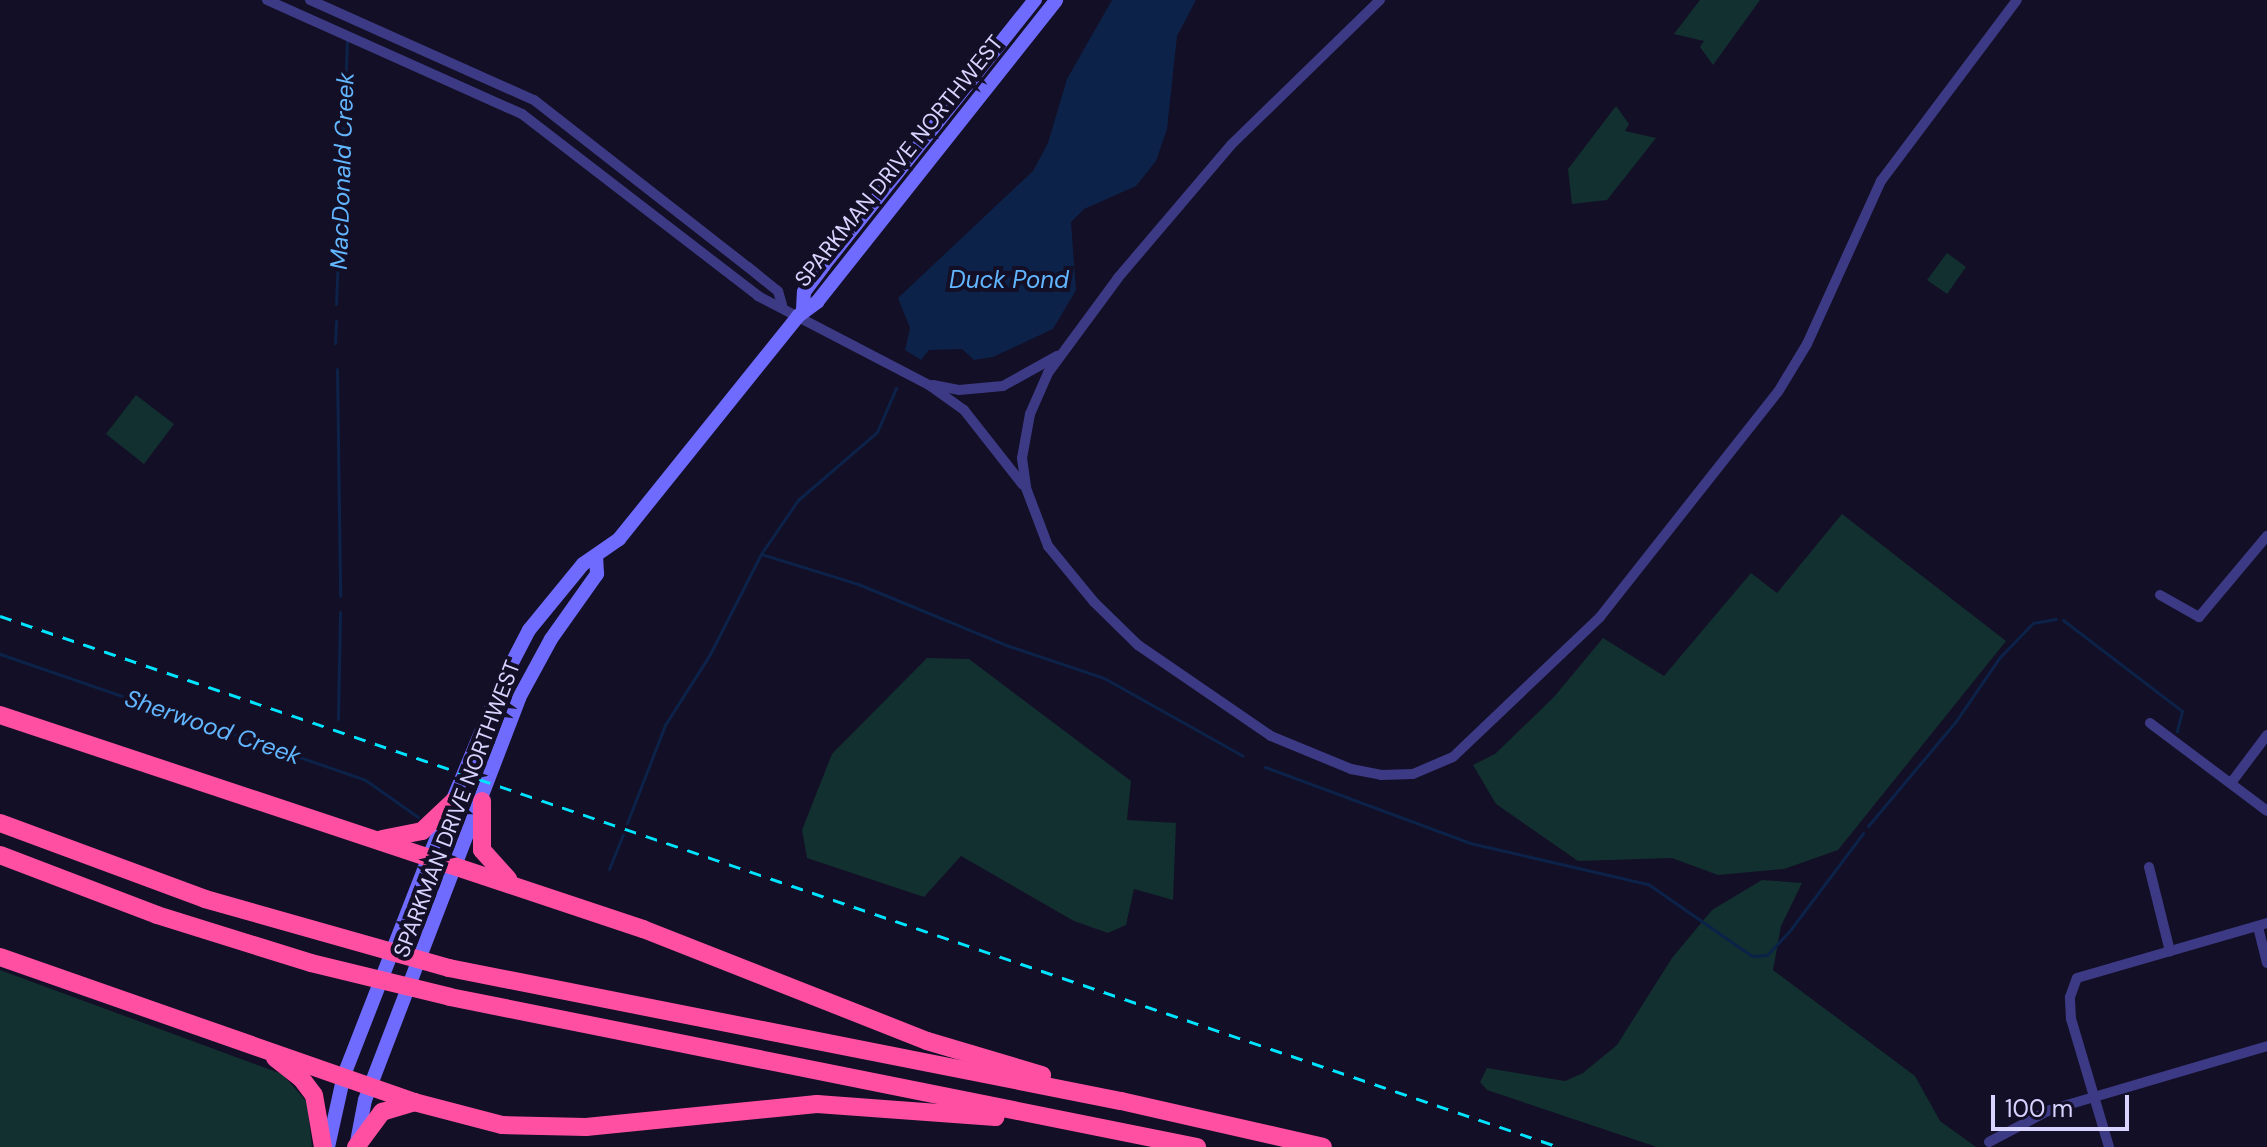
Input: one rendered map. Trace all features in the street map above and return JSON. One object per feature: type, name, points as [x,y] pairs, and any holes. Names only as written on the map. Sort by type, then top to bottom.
[{"type":"highway","points":[[0,705],[23,723]]},
{"type":"highway","points":[[0,715],[698,949],[927,1041],[1121,1101]]},
{"type":"highway","points":[[374,839],[422,831],[457,792]]},
{"type":"highway","points":[[483,798],[478,833],[485,857],[503,876],[531,892]]},
{"type":"highway","points":[[0,823],[205,899],[449,968],[1121,1101],[1323,1147]]},
{"type":"highway","points":[[0,855],[157,915],[327,967],[572,1024],[1197,1147]]},
{"type":"highway","points":[[0,957],[414,1102],[471,1119],[533,1129],[817,1104],[1066,1121]]},
{"type":"highway","points":[[256,1045],[311,1090],[326,1147]]},
{"type":"highway","points":[[356,1147],[382,1112],[414,1102]]},
{"type":"main road","name":"SPARKMAN DRIVE NORTHWEST","points":[[800,312],[804,292],[824,265],[1035,0]]},
{"type":"main road","name":"SPARKMAN DRIVE NORTHWEST","points":[[326,1147],[344,1075],[428,859],[529,630],[583,564],[619,539],[800,312],[817,302],[1056,0]]},
{"type":"main road","name":"SPARKMAN DRIVE NORTHWEST","points":[[356,1147],[371,1086],[402,1014],[492,770],[535,665],[597,574],[596,557]]},
{"type":"street","points":[[267,0],[522,114],[758,296],[800,312],[929,385],[987,433],[1026,488],[1048,546],[1094,602],[1183,680],[1271,736],[1312,756],[1381,775],[1437,766],[1480,736],[1600,617],[1778,392],[1807,344],[1881,181],[2017,0]]},
{"type":"street","points":[[310,0],[534,100],[778,291],[782,305]]},
{"type":"street","points":[[1026,488],[1026,429],[1058,355],[1158,227],[1231,145],[1380,0]]},
{"type":"street","points":[[929,385],[959,390],[1003,386],[1058,355]]},
{"type":"street","points":[[2160,595],[2199,617],[2267,536]]},
{"type":"street","points":[[2150,723],[2267,811]]},
{"type":"street","points":[[2231,783],[2267,735]]},
{"type":"street","points":[[2149,867],[2170,951]]},
{"type":"street","points":[[2109,1147],[2071,1019],[2077,978],[2263,925],[2267,963]]},
{"type":"street","points":[[1989,1142],[2050,1110],[2267,1046]]},
{"type":"green space","points":[[1700,0],[1760,0],[1713,65],[1700,47],[1704,41],[1674,34]]},
{"type":"green space","points":[[1616,106],[1629,124],[1625,131],[1656,138],[1607,200],[1572,204],[1568,169]]},
{"type":"green space","points":[[1947,253],[1966,267],[1947,294],[1927,280]]},
{"type":"green space","points":[[136,395],[174,424],[144,464],[106,434]]},
{"type":"green space","points":[[1842,514],[2006,641],[1838,850],[1784,869],[1718,875],[1672,858],[1578,861],[1496,804],[1473,765],[1495,754],[1554,697],[1603,638],[1664,676],[1751,573],[1777,593]]},
{"type":"green space","points":[[927,658],[969,659],[1131,781],[1127,820],[1176,823],[1173,900],[1134,889],[1126,925],[1108,933],[1074,921],[961,856],[924,897],[807,858],[802,830],[832,754]]},
{"type":"green space","points":[[1762,880],[1802,883],[1781,926],[1773,970],[1915,1076],[1940,1121],[1976,1147],[1657,1147],[1487,1090],[1480,1082],[1487,1068],[1565,1081],[1583,1073],[1617,1045],[1672,958],[1712,910]]},
{"type":"green space","points":[[0,970],[282,1074],[307,1102],[312,1147],[0,1147]]},
{"type":"water","name":"Duck Pond","points":[[1112,0],[1196,0],[1177,36],[1167,129],[1156,161],[1136,186],[1084,209],[1071,222],[1076,290],[1053,329],[993,357],[974,360],[962,349],[929,350],[921,360],[905,350],[910,328],[898,298],[1033,171],[1048,143],[1067,79]]},
{"type":"waterway","name":"MacDonald Creek","points":[[336,304],[347,40]]},
{"type":"waterway","points":[[335,343],[336,321]]},
{"type":"waterway","name":"MacDonald Creek","points":[[337,369],[340,596]]},
{"type":"waterway","points":[[627,823],[665,725],[710,654],[761,554],[798,500],[877,432],[896,388]]},
{"type":"waterway","points":[[761,554],[858,584],[1006,645],[1104,678],[1243,756]]},
{"type":"waterway","name":"MacDonald Creek","points":[[338,719],[340,612]]},
{"type":"waterway","points":[[1868,826],[1956,721],[2000,657],[2033,623],[2056,619]]},
{"type":"waterway","points":[[2063,620],[2182,711],[2177,731]]},
{"type":"waterway","name":"Sherwood Creek","points":[[0,654],[364,779],[418,817]]},
{"type":"waterway","points":[[1265,767],[1470,843],[1648,884],[1752,956],[1767,955],[1791,929],[1863,833]]},
{"type":"waterway","points":[[609,869],[623,835]]},
{"type":"railway","points":[[0,616],[1559,1147]]}]
